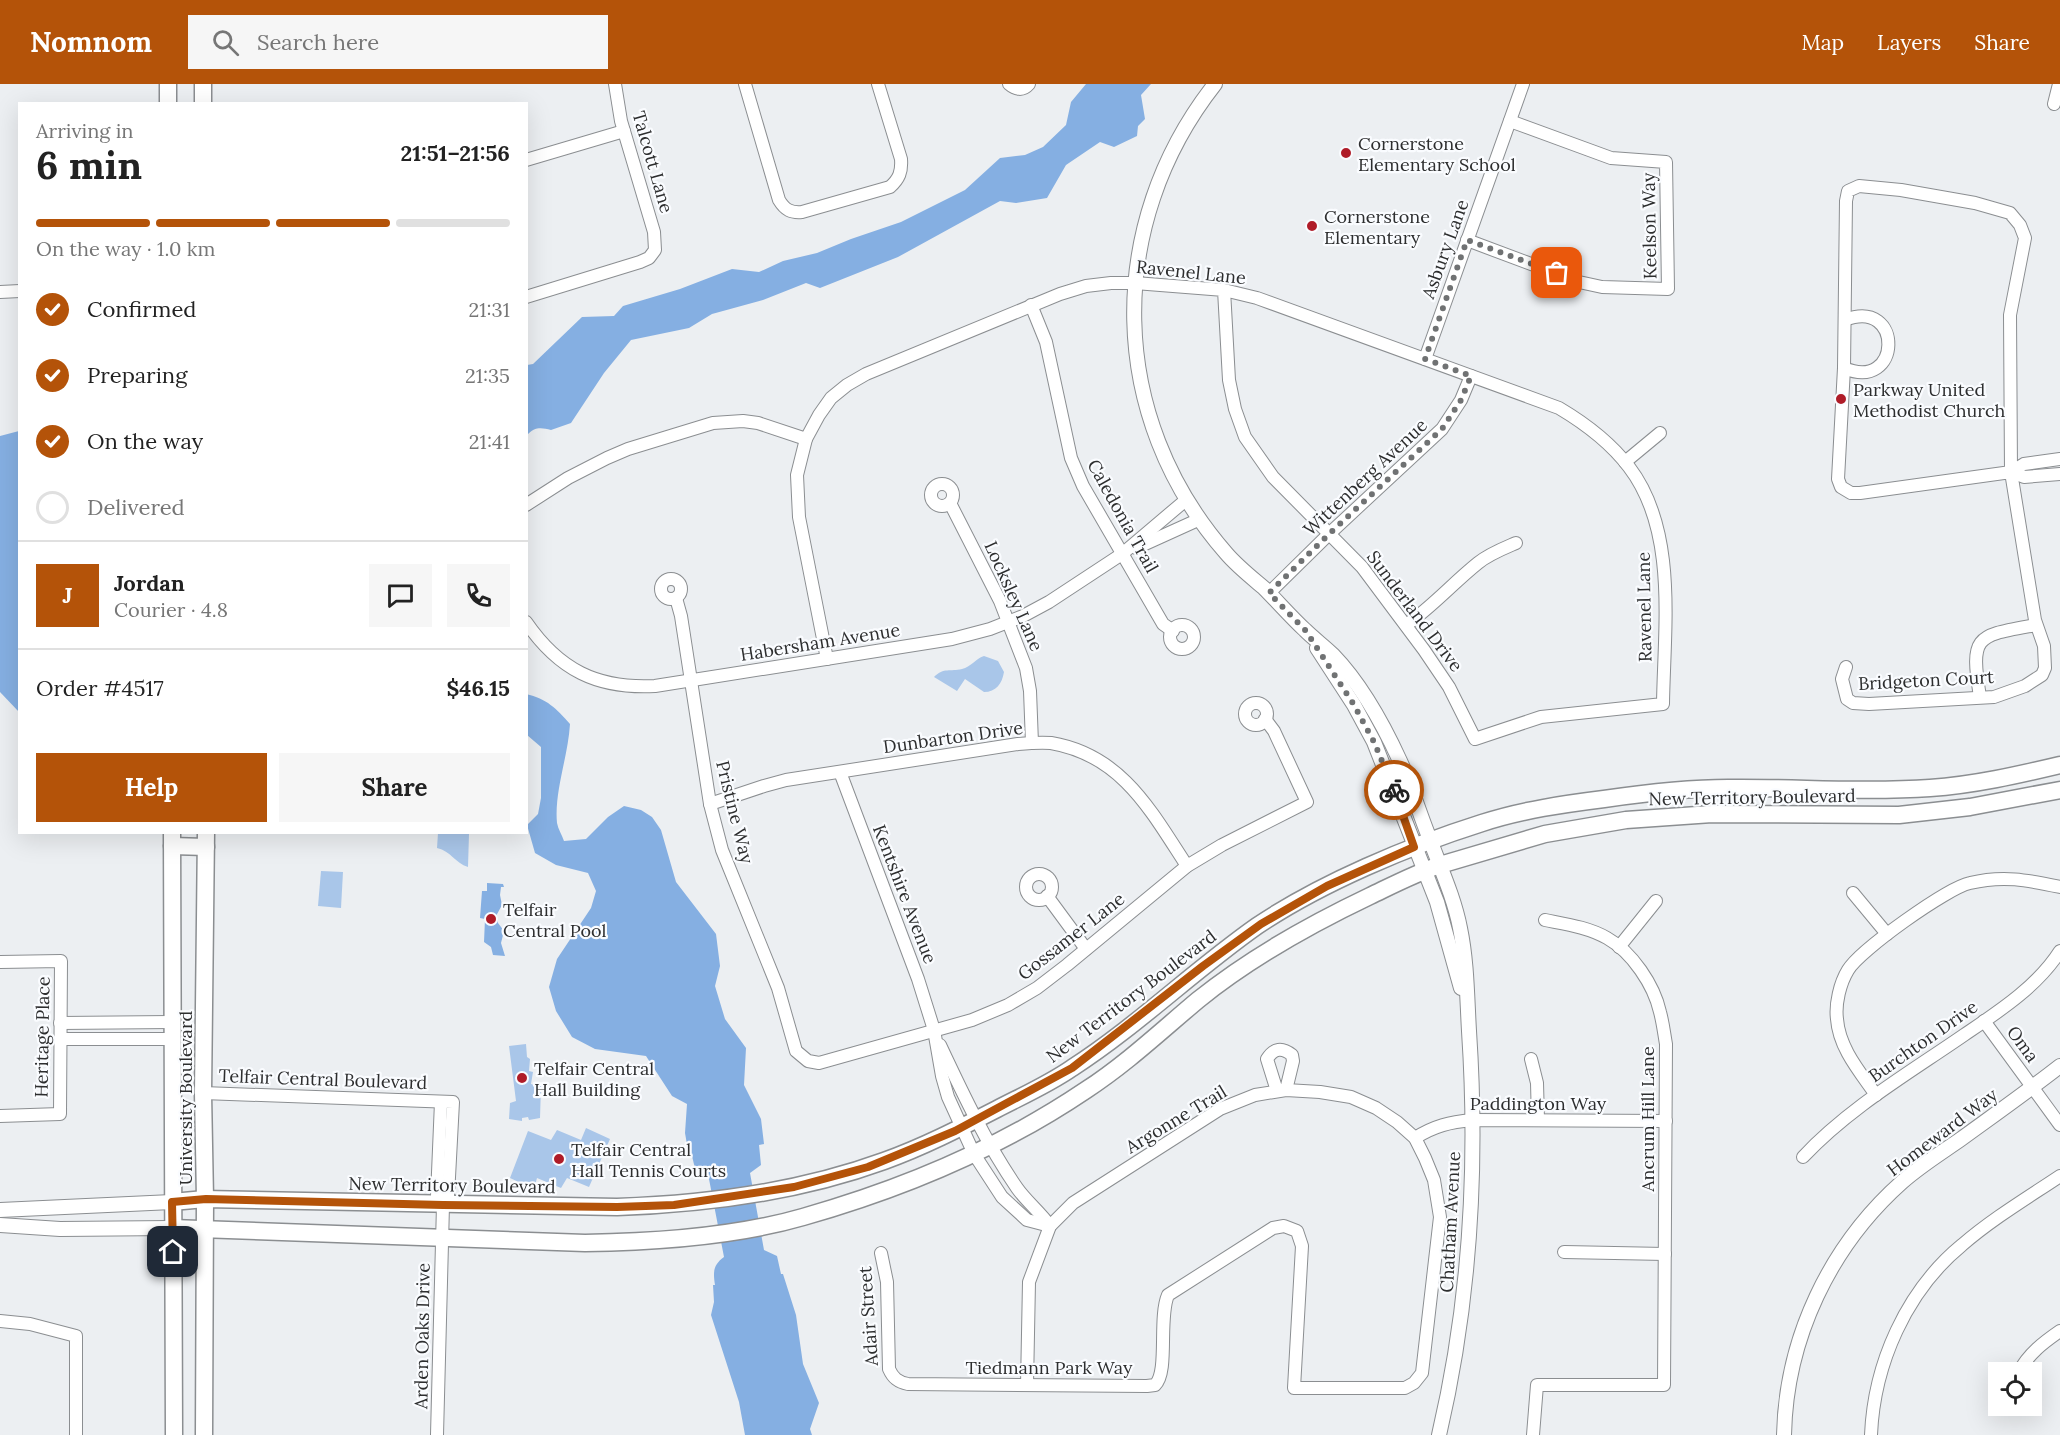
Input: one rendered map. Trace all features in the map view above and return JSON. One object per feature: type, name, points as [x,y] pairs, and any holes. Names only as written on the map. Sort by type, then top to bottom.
[{"type":"main road","points":[[168,84],[168,102]]},
{"type":"main road","points":[[203,84],[203,102]]},
{"type":"main road","name":"New Territory Boulevard","points":[[172,1202],[206,1199],[617,1207],[674,1205],[794,1187],[868,1167],[970,1123],[1072,1068],[1261,924],[1327,886],[1422,844],[1486,821],[1561,804],[1648,793],[1723,788],[1869,790],[1934,788],[2060,765]]},
{"type":"main road","points":[[1992,779],[1997,803]]},
{"type":"main road","points":[[1825,814],[1826,789]]},
{"type":"main road","name":"New Territory Boulevard","points":[[172,1228],[585,1243],[638,1242],[714,1234],[802,1218],[891,1188],[974,1154],[1026,1128],[1087,1090],[1140,1051],[1199,999],[1268,950],[1321,921],[1423,871],[1440,865],[1545,834],[1626,820],[1712,814],[1899,814],[1997,803],[2060,790]]},
{"type":"main road","points":[[172,839],[206,840]]},
{"type":"main road","name":"University Boulevard","points":[[172,839],[174,1435]]},
{"type":"main road","name":"University Boulevard","points":[[204,1435],[206,1199],[203,1093],[206,840]]},
{"type":"main road","points":[[1321,921],[1319,898],[1327,886]]},
{"type":"street","name":"Talcott Lane","points":[[528,296],[640,262],[649,258],[655,250],[654,232],[624,130],[615,84]]},
{"type":"street","points":[[748,85],[779,200],[788,211],[802,212],[890,187],[900,175],[901,159],[878,84]]},
{"type":"street","points":[[1009,84],[1019,89],[1029,84]]},
{"type":"street","name":"Chatham Avenue","points":[[1215,84],[1189,120],[1174,148],[1150,205],[1139,248],[1135,283],[1134,324],[1137,364],[1144,400],[1157,442],[1187,499],[1227,554],[1306,631],[1354,705],[1422,844],[1440,865],[1460,924],[1472,1069],[1469,1238],[1463,1309],[1450,1388],[1439,1435]]},
{"type":"street","name":"Asbury Lane","points":[[1425,359],[1523,84]]},
{"type":"street","points":[[2054,104],[2059,84]]},
{"type":"street","name":"Keelson Way","points":[[1467,240],[1580,282],[1602,287],[1668,289],[1666,162],[1611,158],[1510,121]]},
{"type":"street","points":[[528,159],[624,130]]},
{"type":"street","points":[[1980,698],[1975,664],[1979,645],[1994,633],[2036,625],[2010,472],[2010,315],[2025,238],[2020,225],[2010,213],[1975,203],[1859,186],[1848,191],[1844,368],[1838,479],[1841,487],[1851,493],[1860,493],[2010,472],[2024,464],[2060,459]]},
{"type":"street","name":"Ravenel Lane","points":[[828,659],[797,498],[797,475],[806,439],[831,399],[856,380],[1031,305],[1086,286],[1135,283],[1224,290],[1257,298],[1559,408],[1599,435],[1625,462],[1643,490],[1659,529],[1663,552],[1665,576],[1664,704],[1541,717],[1475,739]]},
{"type":"street","name":"Sunderland Drive","points":[[1224,290],[1229,380],[1235,409],[1245,437],[1273,477],[1362,567],[1449,687],[1475,739]]},
{"type":"street","points":[[0,292],[18,291]]},
{"type":"street","name":"Caledonia Trail","points":[[1031,305],[1046,342],[1071,458],[1083,486],[1163,624],[1173,630]]},
{"type":"street","points":[[1844,368],[1854,372],[1866,372],[1876,368],[1884,360],[1889,350],[1889,339],[1885,328],[1877,321],[1867,316],[1855,316],[1845,320]]},
{"type":"street","name":"Wittenberg Avenue","points":[[1269,593],[1442,429],[1461,400],[1471,376]]},
{"type":"street","points":[[528,505],[568,478],[607,458],[628,449],[713,423],[743,421],[759,423],[806,439]]},
{"type":"street","points":[[1625,462],[1660,434]]},
{"type":"street","points":[[2010,472],[2024,477],[2060,474]]},
{"type":"street","name":"Habersham Avenue","points":[[528,624],[547,648],[568,667],[620,686],[637,687],[952,639],[1009,621],[1049,602],[1122,554],[1187,499]]},
{"type":"street","name":"Locksley Lane","points":[[950,503],[1009,621],[1026,668],[1030,691],[1032,743]]},
{"type":"street","name":"Habersham Avenue","points":[[1122,554],[1200,519]]},
{"type":"street","points":[[1406,625],[1436,602],[1478,563],[1492,553],[1516,543]]},
{"type":"street","name":"Pristine Way","points":[[676,598],[681,616],[710,804],[722,850],[778,988],[796,1051],[803,1059]]},
{"type":"street","name":"Bridgeton Court","points":[[1846,667],[1842,679],[1846,699],[1853,703],[1994,697],[2025,686],[2042,675],[2045,668],[2044,646],[2036,625]]},
{"type":"street","name":"Gossamer Lane","points":[[803,1059],[819,1063],[972,1020],[1008,1005],[1037,988],[1187,866],[1222,845],[1307,802],[1274,731],[1265,719]]},
{"type":"street","name":"Dunbarton Drive","points":[[710,804],[764,786],[840,772],[1018,744],[1049,743],[1075,749],[1104,763],[1134,789],[1187,866]]},
{"type":"street","name":"Kentshire Avenue","points":[[840,772],[918,979],[934,1030],[948,1098],[990,1146],[1019,1190],[1050,1226]]},
{"type":"street","name":"Chatham Avenue","points":[[1422,844],[1423,871],[1437,903],[1468,1010]]},
{"type":"street","points":[[1876,1095],[1846,1050],[1836,1018],[1841,986],[1856,960],[1887,934],[1967,883],[2020,878],[2060,887]]},
{"type":"street","points":[[1852,893],[1887,934]]},
{"type":"street","points":[[1047,896],[1086,949]]},
{"type":"street","points":[[1618,947],[1656,902]]},
{"type":"street","name":"Ancrum Hill Lane","points":[[1533,1435],[1537,1385],[1664,1385],[1666,1044],[1660,1010],[1652,990],[1639,969],[1607,938],[1583,928],[1545,920]]},
{"type":"street","name":"Burchton Drive","points":[[1803,1156],[1818,1141],[1876,1095],[1984,1021],[2037,979],[2060,951]]},
{"type":"street","name":"Heritage Place","points":[[0,962],[61,961],[60,1114],[0,1116]]},
{"type":"street","name":"Oma","points":[[1984,1021],[2060,1125]]},
{"type":"street","points":[[60,1023],[172,1030]]},
{"type":"street","points":[[60,1039],[172,1030]]},
{"type":"street","points":[[1531,1059],[1537,1083],[1538,1120]]},
{"type":"street","name":"Homeward Way","points":[[1784,1435],[1787,1394],[1802,1331],[1821,1285],[1848,1242],[1903,1182],[2060,1066]]},
{"type":"street","name":"Argonne Trail","points":[[1027,1385],[1029,1282],[1050,1226],[1073,1203],[1220,1109],[1255,1095],[1282,1090],[1320,1092],[1351,1097],[1376,1108],[1397,1122],[1414,1138],[1434,1180],[1440,1217],[1422,1373],[1414,1383]]},
{"type":"street","name":"Telfair Central Boulevard","points":[[203,1093],[447,1102],[445,1145],[448,1196],[443,1205],[442,1238]]},
{"type":"street","name":"Paddington Way","points":[[1414,1138],[1448,1122],[1472,1120],[1666,1121]]},
{"type":"street","name":"Kentshire Avenue","points":[[970,1123],[974,1154],[1002,1197],[1027,1220],[1050,1226]]},
{"type":"street","points":[[1871,1435],[1873,1409],[1883,1366],[1890,1345],[1913,1301],[1946,1259],[1961,1245],[2060,1176]]},
{"type":"street","name":"New Territory Boulevard","points":[[0,1210],[172,1202]]},
{"type":"street","name":"New Territory Boulevard","points":[[0,1226],[172,1228]]},
{"type":"street","name":"Tiedmann Park Way","points":[[892,1375],[896,1380],[908,1384],[1155,1385],[1162,1376],[1163,1306],[1168,1295],[1273,1228],[1284,1226],[1297,1231],[1302,1246],[1294,1388],[1405,1388],[1414,1383]]},
{"type":"street","name":"Arden Oaks Drive","points":[[437,1435],[442,1238]]},
{"type":"street","points":[[1564,1252],[1665,1254]]},
{"type":"street","name":"Adair Street","points":[[881,1253],[887,1282],[889,1369],[892,1375]]},
{"type":"street","points":[[0,1321],[30,1324],[76,1336],[76,1435]]},
{"type":"street","points":[[2025,1362],[2040,1345],[2060,1331]]},
{"type":"shaded area","points":[[1086,84],[1151,84],[1141,95],[1145,119],[1138,126],[1137,136],[1114,147],[1100,142],[1066,165],[1047,198],[1016,203],[1000,201],[898,257],[820,288],[806,283],[763,300],[712,314],[689,328],[631,340],[604,373],[571,423],[551,430],[535,429],[528,434],[528,365],[533,364],[582,317],[614,316],[623,306],[680,289],[732,269],[759,272],[783,261],[817,253],[901,222],[965,190],[1000,158],[1025,155],[1043,147],[1066,125],[1071,102]]},
{"type":"shaded area","points":[[18,431],[18,711],[0,692],[0,436]]},
{"type":"shaded area","points":[[984,656],[998,661],[1004,672],[1000,684],[992,691],[984,692],[965,679],[957,691],[934,677],[944,671],[965,668]]},
{"type":"shaded area","points":[[528,695],[551,705],[570,724],[557,811],[558,825],[564,841],[586,839],[608,817],[624,806],[641,810],[652,817],[661,830],[676,882],[716,934],[720,966],[715,986],[725,1019],[746,1048],[744,1085],[761,1119],[764,1144],[759,1145],[761,1165],[750,1173],[764,1250],[777,1256],[796,1315],[803,1364],[819,1403],[810,1429],[812,1435],[745,1435],[739,1402],[711,1315],[714,1302],[715,1269],[724,1257],[709,1179],[699,1174],[692,1156],[689,1156],[685,1133],[687,1104],[672,1096],[646,1056],[595,1049],[572,1037],[556,1011],[549,987],[557,959],[591,908],[596,891],[588,873],[556,865],[535,853],[528,824],[538,814],[541,798],[541,747],[528,736]]},
{"type":"shaded area","points":[[438,834],[469,834],[468,867],[446,852],[437,848]]},
{"type":"shaded area","points":[[321,871],[343,872],[341,908],[318,906]]},
{"type":"shaded area","name":"Telfair Central Pool","points":[[487,883],[503,884],[504,887],[501,887],[502,905],[496,916],[504,931],[501,943],[505,956],[493,955],[491,947],[484,942],[485,919],[480,918],[482,891],[487,891]]},
{"type":"shaded area","name":"Telfair Central Hall Building","points":[[526,1044],[527,1057],[530,1059],[529,1071],[533,1072],[531,1084],[541,1086],[540,1118],[529,1120],[528,1117],[522,1118],[522,1121],[509,1119],[510,1103],[516,1101],[509,1046]]},
{"type":"shaded area","name":"Telfair Central Hall Tennis Courts","points":[[586,1128],[610,1139],[589,1187],[567,1178],[561,1188],[537,1178],[534,1189],[510,1178],[528,1131],[551,1140],[557,1130],[581,1140]]},
{"type":"way so far","points":[[1394,790],[1374,742],[1354,705],[1306,631],[1269,593],[1442,429],[1461,400],[1471,376],[1425,359],[1467,240],[1557,273]]},
{"type":"place","name":"Cornerstone Elementary School","points":[[1346,153]]},
{"type":"place","name":"Cornerstone Elementary","points":[[1312,226]]},
{"type":"place","name":"Parkway United Methodist Church","points":[[1841,399]]},
{"type":"place","name":"Telfair Central Pool","points":[[491,919]]},
{"type":"place","name":"Telfair Central Hall Building","points":[[522,1078]]},
{"type":"place","name":"Telfair Central Hall Tennis Courts","points":[[559,1159]]},
{"type":"route","points":[[173,1252],[172,1202],[206,1199],[443,1205],[617,1207],[674,1205],[759,1194],[868,1167],[955,1131],[1072,1068],[1261,924],[1327,886],[1414,847],[1394,790]]}]
